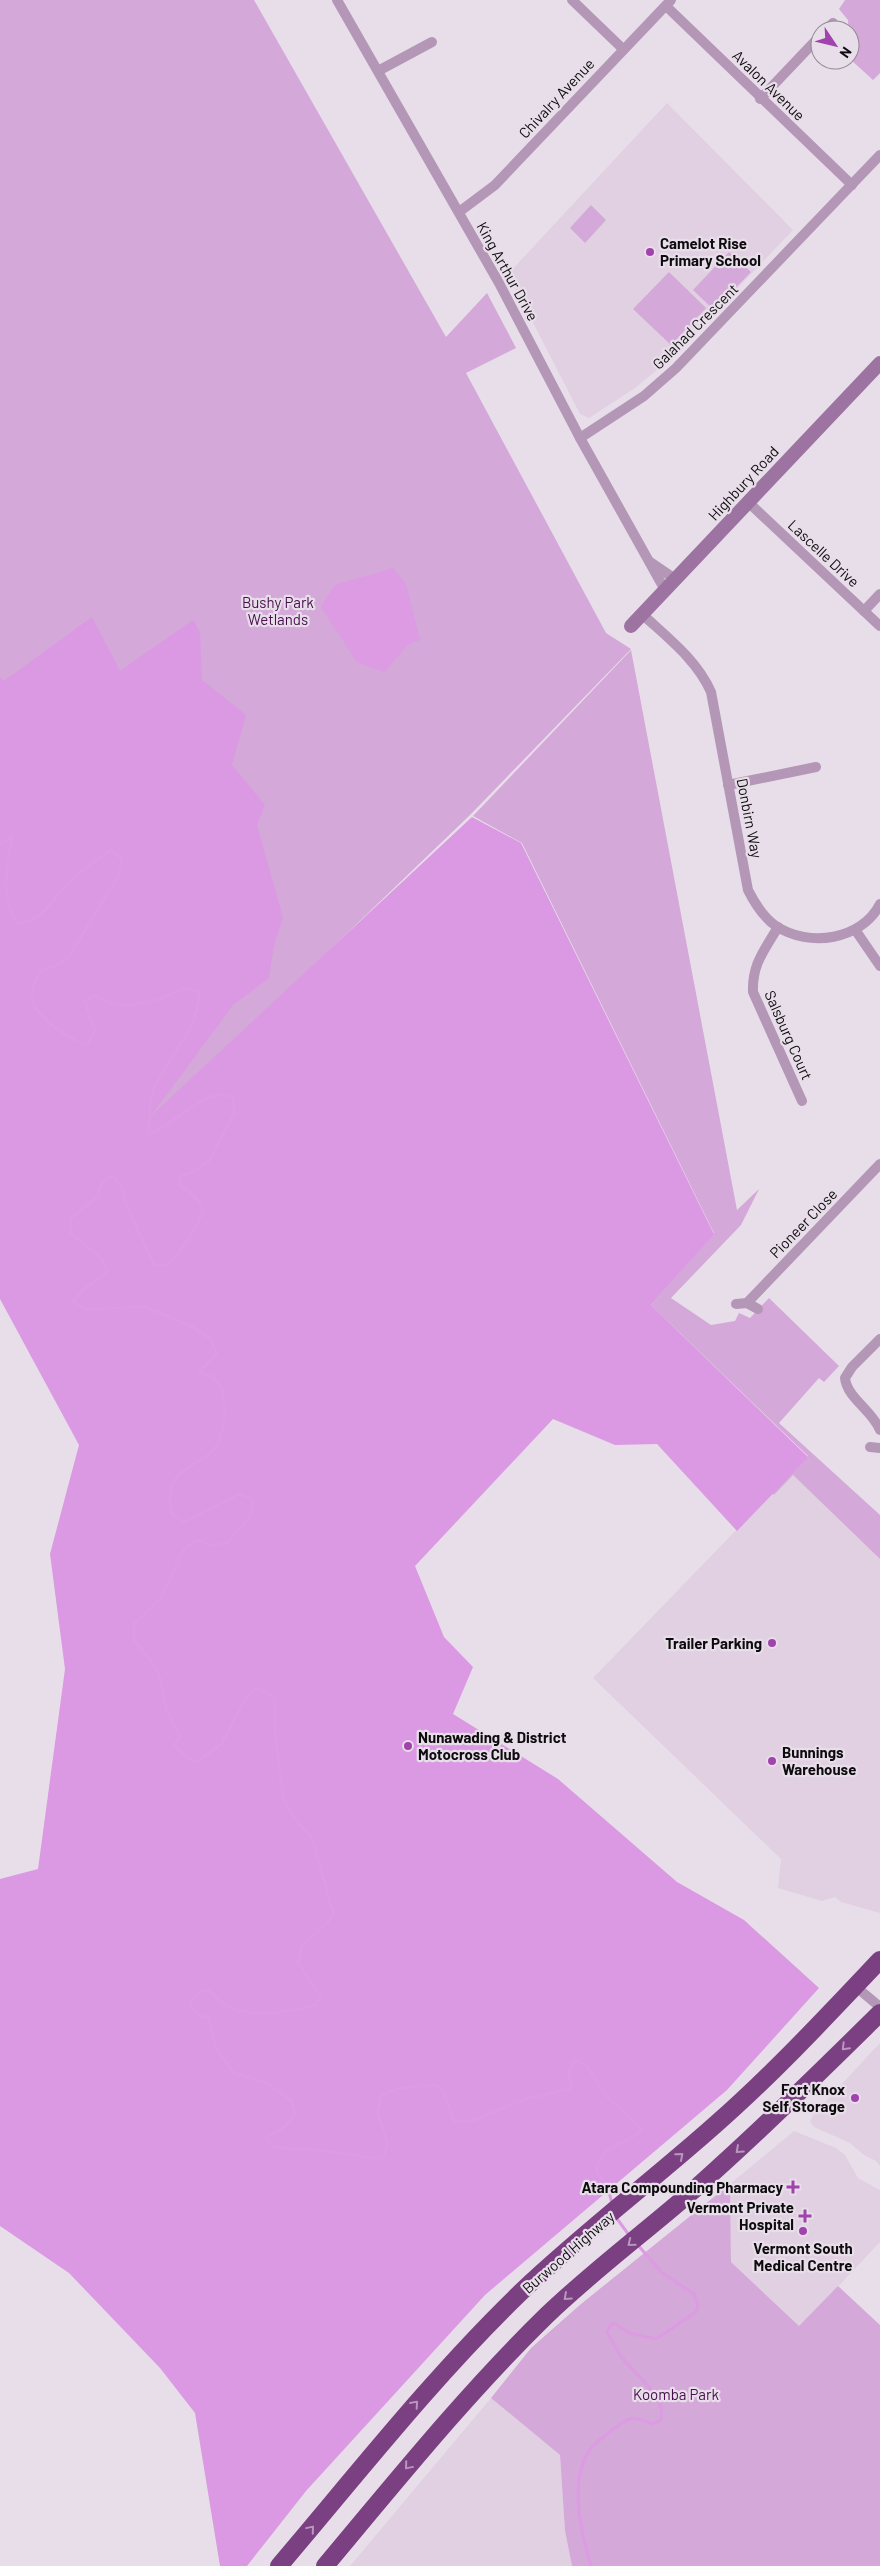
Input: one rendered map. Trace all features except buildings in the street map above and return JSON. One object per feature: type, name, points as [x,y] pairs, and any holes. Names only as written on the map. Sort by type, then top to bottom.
[{"type":"highway","name":"Burwood Highway","points":[[279,2566],[459,2355],[548,2267],[643,2188],[750,2093],[880,1960]]},
{"type":"highway","points":[[325,2566],[468,2396],[549,2314],[604,2265],[658,2221],[775,2117],[880,2013]]},
{"type":"main road","name":"Highbury Road","points":[[631,626],[880,363]]},
{"type":"street","name":"King Arthur Drive","points":[[337,0],[459,212],[580,438],[665,590]]},
{"type":"street","points":[[572,0],[623,49]]},
{"type":"street","name":"Chivalry Avenue","points":[[459,212],[495,185],[668,3]]},
{"type":"street","name":"Avalon Avenue","points":[[668,3],[760,99],[852,185]]},
{"type":"street","points":[[378,71],[432,42]]},
{"type":"street","points":[[760,99],[810,46]]},
{"type":"street","name":"Galahad Crescent","points":[[580,438],[644,396],[676,368],[880,155]]},
{"type":"street","name":"Lascelle Drive","points":[[748,502],[880,626]]},
{"type":"street","name":"King Arthur Drive","points":[[647,560],[675,579]]},
{"type":"street","points":[[864,611],[880,594]]},
{"type":"street","name":"Donbirn Way","points":[[642,614],[694,664],[704,677],[711,692],[748,890],[762,913],[778,927],[807,938],[822,938],[856,930]]},
{"type":"street","points":[[728,785],[816,767]]},
{"type":"street","points":[[880,904],[867,921],[856,930],[880,966]]},
{"type":"street","name":"Salsburg Court","points":[[778,927],[757,962],[752,976],[753,992],[802,1101]]},
{"type":"street","name":"Pioneer Close","points":[[758,1309],[741,1303],[880,1164]]},
{"type":"street","points":[[880,1340],[852,1367],[845,1378],[847,1389],[869,1411],[880,1430]]},
{"type":"street","points":[[855,1986],[880,2007]]},
{"type":"shaded area","name":"Camelot Rise Primary School","points":[[667,103],[793,230],[670,359],[635,388],[589,418],[580,414],[508,274]]},
{"type":"shaded area","points":[[393,568],[406,584],[420,640],[407,645],[384,672],[357,662],[321,607],[335,585]]},
{"type":"shaded area","points":[[92,617],[120,671],[193,620],[200,632],[202,680],[246,715],[232,765],[265,805],[257,825],[283,918],[274,945],[269,978],[233,1005],[151,1116],[472,817],[521,843],[714,1234],[651,1305],[808,1457],[737,1531],[657,1444],[615,1445],[553,1419],[415,1566],[444,1637],[473,1667],[453,1714],[558,1779],[677,1882],[744,1920],[819,1988],[727,2090],[485,2295],[306,2491],[247,2566],[220,2566],[195,2413],[160,2368],[69,2273],[0,2226],[0,1879],[38,1869],[65,1669],[50,1554],[79,1445],[0,1299],[0,677],[4,681]]},
{"type":"shaded area","points":[[793,1475],[880,1559],[880,1913],[841,1902],[835,1897],[822,1901],[778,1888],[781,1859],[593,1678],[772,1493],[774,1495]]},
{"type":"shaded area","name":"Fort Knox Self Storage","points":[[880,2043],[880,2166],[876,2161],[864,2155],[850,2143],[814,2127],[810,2122],[813,2115]]},
{"type":"shaded area","name":"Vermont Private Hospital","points":[[794,2131],[836,2148],[845,2155],[858,2178],[880,2190],[880,2242],[800,2327],[731,2262],[730,2184]]},
{"type":"shaded area","points":[[491,2398],[560,2455],[565,2531],[572,2566],[350,2566]]},
{"type":"green space","name":"Bushy Park Wetlands","points":[[0,0],[254,0],[446,337],[487,293],[516,348],[466,373],[606,633],[631,649],[471,814],[152,1121],[0,962]]},
{"type":"green space","points":[[845,0],[880,0],[880,73],[873,80],[860,68],[860,20],[848,20],[839,9]]},
{"type":"green space","points":[[591,205],[606,220],[585,243],[570,228]]},
{"type":"green space","points":[[729,252],[751,272],[714,310],[693,290]]},
{"type":"green space","points":[[669,272],[706,308],[671,345],[633,309]]},
{"type":"green space","points":[[631,650],[737,1210],[759,1189],[741,1225],[671,1298],[711,1325],[735,1321],[739,1313],[750,1318],[769,1298],[839,1366],[824,1382],[819,1378],[779,1423],[880,1515],[880,1559],[793,1475],[774,1495],[772,1493],[808,1456],[651,1305],[714,1233],[522,843],[473,816]]},
{"type":"green space","name":"Koomba Park","points":[[730,2184],[731,2262],[799,2326],[838,2286],[880,2325],[880,2566],[572,2566],[565,2531],[560,2455],[491,2398],[531,2348],[581,2304]]},
{"type":"waterway","points":[[0,844],[12,837],[6,882],[8,903],[17,924],[35,918],[42,913],[75,877],[111,850],[122,859],[119,875],[68,958],[55,966],[40,971],[35,982],[32,997],[41,1015],[56,1028],[87,1045],[95,1031],[85,1002],[94,995],[110,1003],[126,1006],[156,1000],[185,988],[199,992],[198,1006],[194,1019],[154,1089],[151,1100],[148,1135],[166,1126],[209,1097],[217,1095],[232,1097],[235,1112],[209,1161],[195,1171],[181,1176],[179,1185],[200,1202],[202,1210],[194,1230],[169,1263],[154,1265],[125,1202],[123,1189],[113,1175],[102,1182],[97,1197],[71,1218],[70,1233],[101,1258],[108,1272],[85,1289],[73,1302],[86,1309],[146,1307],[193,1327],[210,1339],[217,1353],[199,1373],[214,1378],[222,1392],[225,1413],[221,1434],[214,1449],[204,1458],[181,1472],[173,1483],[170,1495],[172,1514],[184,1522],[240,1494],[253,1500],[251,1515],[228,1542],[213,1546],[197,1540],[184,1549],[161,1598],[134,1624],[134,1640],[154,1665],[161,1680],[166,1710],[180,1737],[174,1745],[185,1756],[197,1762],[221,1744],[246,1698],[257,1688],[269,1694],[274,1700],[276,1742],[283,1798],[294,1818],[312,1838],[333,1913],[329,1921],[302,1946],[298,1963],[321,1997],[315,2005],[284,2012],[252,2013],[228,2007],[209,1991],[200,1991],[189,2004],[200,2016],[208,2017],[216,2048],[234,2073],[266,2083],[292,2101],[295,2114],[284,2128],[266,2137],[273,2147],[316,2150],[382,2159],[387,2147],[386,2137],[378,2114],[382,2095],[400,2088],[436,2085],[443,2090],[454,2121],[472,2121],[528,2098],[571,2089],[569,2071],[575,2060],[586,2065],[606,2096],[642,2129],[628,2140],[609,2149],[599,2161],[596,2172],[607,2185],[612,2203]]},
{"type":"waterway","points":[[615,2216],[629,2235]]},
{"type":"waterway","points":[[591,2566],[583,2537],[578,2504],[580,2473],[585,2458],[593,2446],[626,2420],[639,2419],[652,2424],[660,2421],[662,2413],[660,2405],[650,2388],[621,2357],[607,2332],[614,2323],[629,2333],[656,2339],[696,2312],[698,2305],[694,2294],[662,2273],[637,2244]]},
{"type":"place","name":"Camelot Rise Primary School","points":[[650,252]]},
{"type":"place","name":"Trailer Parking","points":[[772,1643]]},
{"type":"place","name":"Nunawading & District Motocross Club","points":[[408,1746]]},
{"type":"place","name":"Bunnings Warehouse","points":[[772,1761]]},
{"type":"place","name":"Fort Knox Self Storage","points":[[855,2098]]},
{"type":"place","name":"Atara Compounding Pharmacy","points":[[793,2187]]},
{"type":"place","name":"Vermont Private Hospital","points":[[805,2216]]},
{"type":"place","name":"Vermont South Medical Centre","points":[[803,2231]]}]
